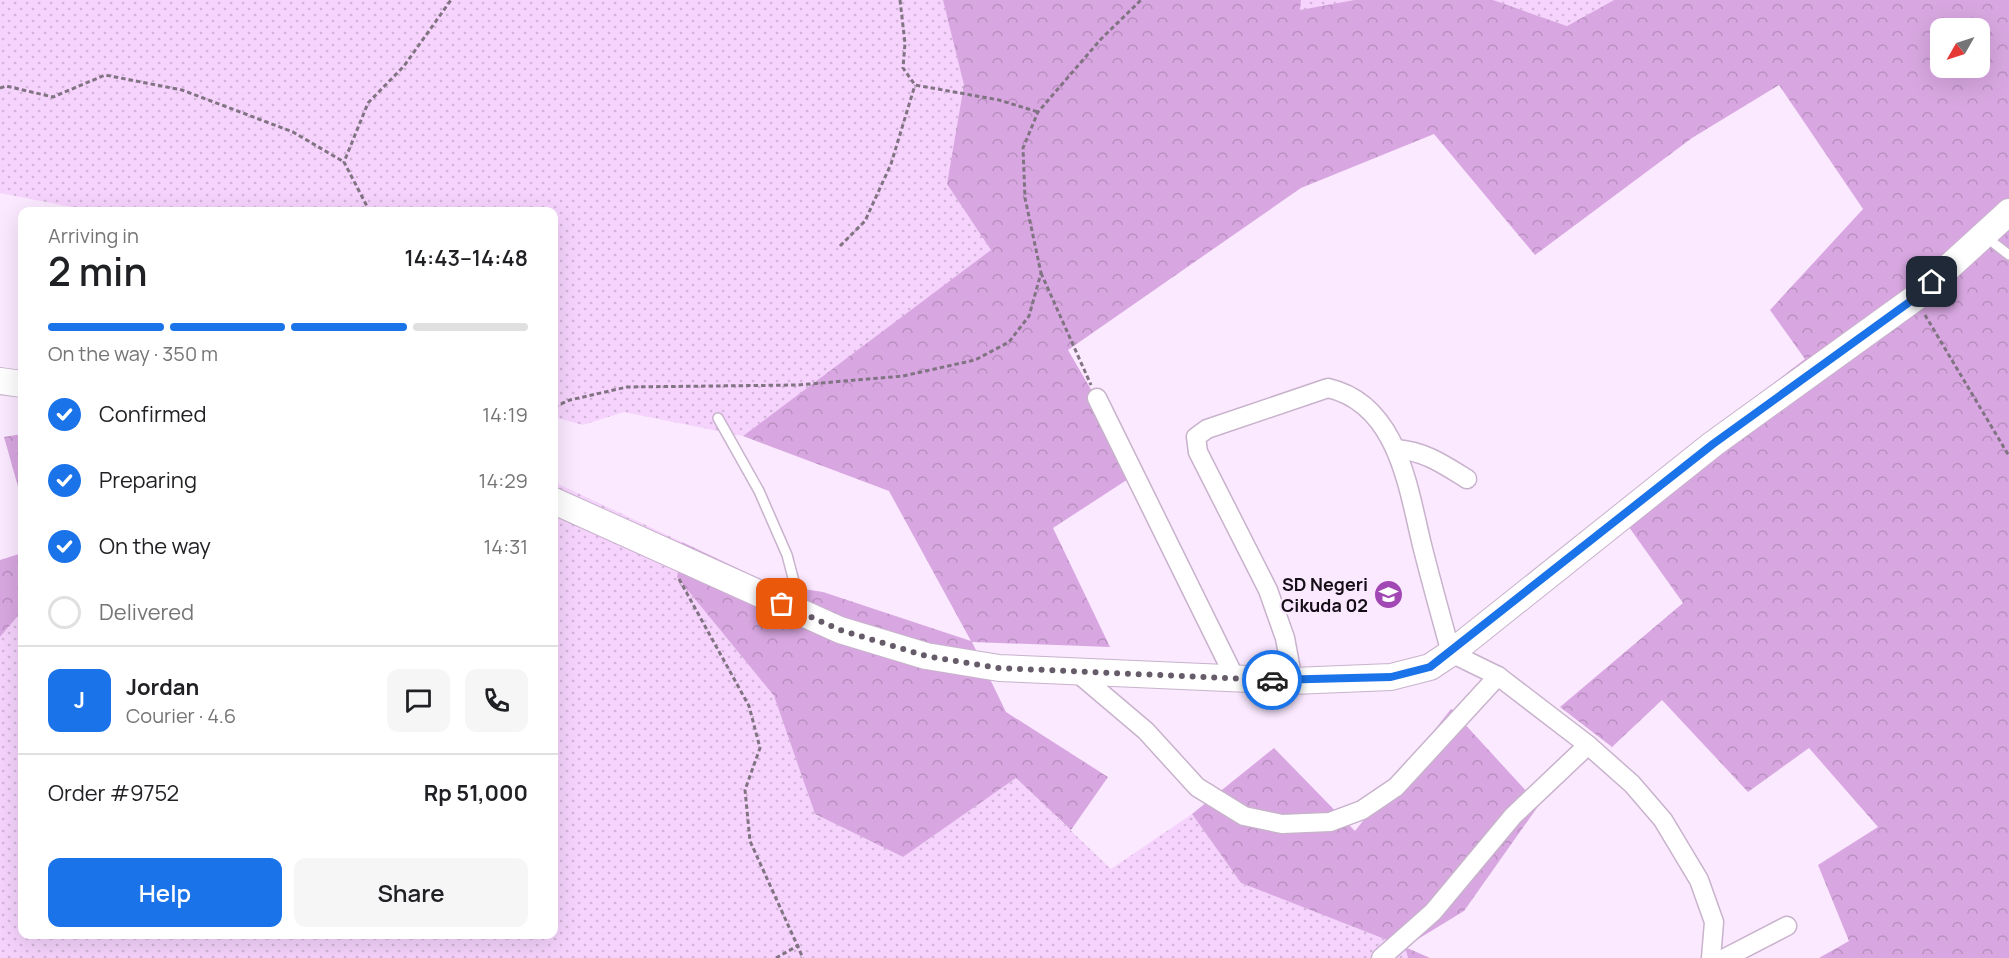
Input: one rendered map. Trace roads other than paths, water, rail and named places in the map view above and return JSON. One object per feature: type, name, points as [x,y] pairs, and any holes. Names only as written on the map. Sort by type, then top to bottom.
[{"type":"street","points":[[558,503],[840,630],[926,656],[999,668],[1073,669],[1293,681],[1391,677],[1430,667],[1450,653],[1713,444],[1915,298],[2009,212]]},
{"type":"street","points":[[0,381],[18,383]]},
{"type":"street","points":[[1293,681],[1285,638],[1268,590],[1198,452],[1196,437],[1207,429],[1328,388],[1340,391],[1361,404],[1375,417],[1396,449],[1411,491],[1450,653]]},
{"type":"street","points":[[1097,398],[1235,678]]},
{"type":"street","points":[[1396,449],[1412,450],[1432,457],[1467,478]]},
{"type":"street","points":[[1450,653],[1498,676],[1588,745],[1632,784],[1663,820],[1699,880],[1714,922],[1711,958]]},
{"type":"street","points":[[1073,669],[1146,731],[1197,787],[1244,816],[1282,824],[1330,822],[1362,810],[1396,788],[1498,676]]},
{"type":"street","points":[[1381,958],[1433,912],[1513,816],[1588,745]]},
{"type":"street","points":[[1725,958],[1787,926]]},
{"type":"lane","points":[[1984,235],[2009,255]]},
{"type":"lane","points":[[718,418],[764,502],[787,555],[802,614]]},
{"type":"place","name":"SD Negeri Cikuda 02","points":[[1389,595]]}]
